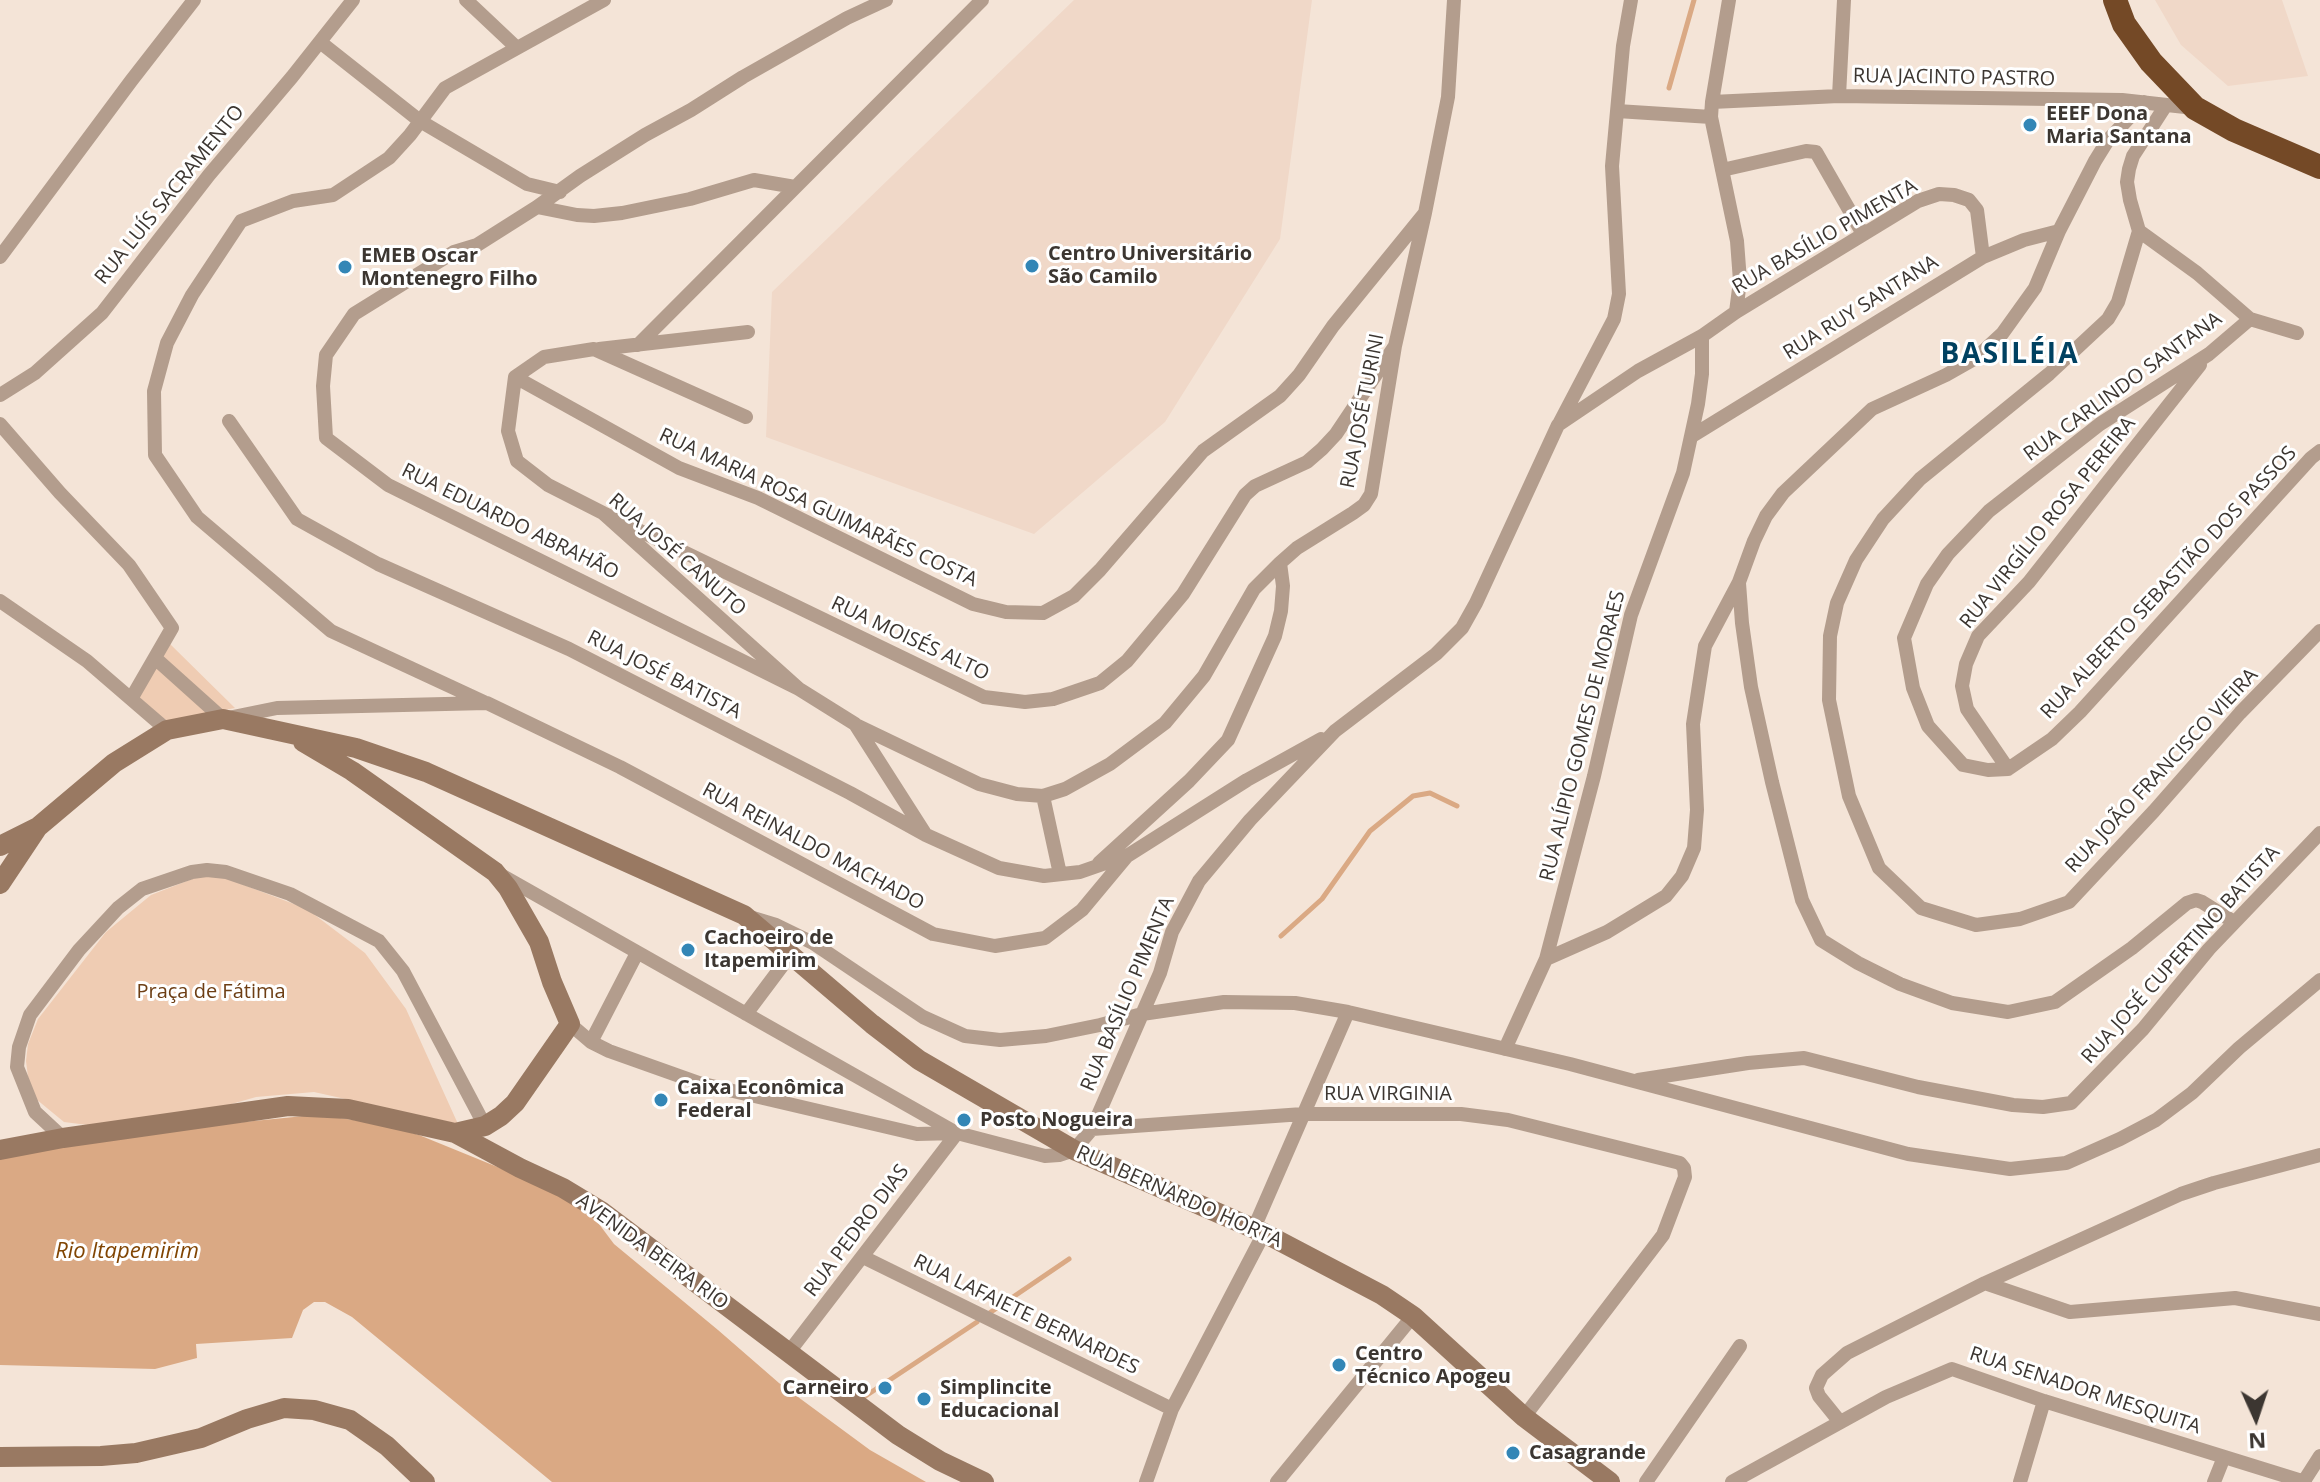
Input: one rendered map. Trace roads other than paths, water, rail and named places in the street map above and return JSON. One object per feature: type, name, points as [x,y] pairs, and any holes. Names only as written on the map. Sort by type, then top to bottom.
[{"type":"highway","points":[[2115,0],[2124,24],[2151,62],[2195,108],[2234,130],[2320,167]]},
{"type":"main road","points":[[0,846],[38,827],[114,763],[167,730],[223,719]]},
{"type":"main road","name":"RUA BERNARDO HORTA","points":[[223,719],[356,748],[426,772],[744,915],[919,1060],[1074,1150],[1259,1230],[1382,1295],[1413,1316],[1524,1417],[1610,1482]]},
{"type":"main road","points":[[288,733],[352,771],[495,872],[508,888],[539,942],[570,1024],[515,1103],[485,1126],[455,1133]]},
{"type":"main road","points":[[0,884],[38,827]]},
{"type":"main road","name":"AVENIDA BEIRA RIO","points":[[0,1150],[288,1106],[348,1109],[455,1133],[601,1211],[898,1435],[940,1461],[984,1482]]},
{"type":"main road","points":[[0,1457],[136,1453],[201,1438],[284,1408],[314,1410],[350,1420],[387,1446],[425,1482]]},
{"type":"street","points":[[0,257],[194,0]]},
{"type":"street","name":"RUA LUÍS SACRAMENTO","points":[[0,395],[35,373],[102,313],[209,175],[353,0]]},
{"type":"street","points":[[466,0],[517,48]]},
{"type":"street","points":[[487,703],[331,631],[197,517],[155,455],[154,391],[167,343],[192,295],[241,221],[293,201],[333,195],[389,158],[445,88],[604,0]]},
{"type":"street","points":[[537,207],[645,135],[847,18],[886,0]]},
{"type":"street","points":[[638,345],[982,0]]},
{"type":"street","name":"RUA JOSÉ TURINI","points":[[1043,796],[1065,789],[1110,764],[1165,723],[1204,676],[1254,589],[1297,548],[1364,505],[1371,494],[1395,346],[1448,97],[1454,0]]},
{"type":"street","points":[[1558,425],[1614,319],[1619,294],[1612,166],[1631,0]]},
{"type":"street","points":[[1711,110],[1729,0]]},
{"type":"street","points":[[1839,96],[1844,0]]},
{"type":"street","points":[[320,42],[420,121],[527,184],[560,192]]},
{"type":"street","name":"RUA JACINTO PASTRO","points":[[1617,111],[1711,110],[1839,96],[2122,100],[2195,108]]},
{"type":"street","points":[[1546,959],[1607,932],[1666,896],[1682,876],[1694,848],[1697,810],[1693,724],[1705,646],[1739,582],[1754,541],[1775,504],[1872,409],[1976,358],[2002,334],[2035,288],[2059,231],[2108,140],[2144,102]]},
{"type":"street","points":[[2166,105],[2133,156],[2129,169],[2128,191],[2139,231],[2197,273],[2250,319],[2297,333]]},
{"type":"street","name":"RUA BASÍLIO PIMENTA","points":[[1711,110],[1739,262],[1736,312]]},
{"type":"street","points":[[1722,170],[1806,151],[1816,152],[1863,234]]},
{"type":"street","points":[[537,207],[594,216],[690,199],[754,180],[795,187]]},
{"type":"street","name":"RUA BASÍLIO PIMENTA","points":[[1074,1150],[1092,1129],[1160,973],[1172,932],[1199,881],[1250,820],[1335,731],[1436,654],[1462,628],[1558,425],[1638,371],[1702,336],[1918,201],[1939,194],[1969,200],[1977,210],[1983,257]]},
{"type":"street","name":"RUA EDUARDO ABRAHÃO","points":[[537,207],[477,245],[454,252],[354,314],[326,355],[323,386],[326,438],[388,485],[799,689]]},
{"type":"street","name":"RUA MARIA ROSA GUIMARÃES COSTA","points":[[515,377],[679,468],[758,498],[973,604],[1006,612],[1043,613],[1074,596],[1100,570],[1203,451],[1280,396],[1425,213]]},
{"type":"street","name":"RUA RUY SANTANA","points":[[1692,436],[1983,257],[2024,240],[2059,231]]},
{"type":"street","name":"RUA JOÃO FRANCISCO VIEIRA","points":[[2139,231],[2118,302],[2108,319],[2049,374],[1920,479],[1883,519],[1856,560],[1837,603],[1830,636],[1829,700],[1849,796],[1879,868],[1921,908],[1976,925],[2020,919],[2069,902],[2240,713],[2320,631]]},
{"type":"street","name":"RUA CARLINDO SANTANA","points":[[2008,769],[1988,770],[1963,765],[1928,726],[1913,688],[1904,638],[1927,584],[1948,554],[1989,511],[2100,424],[2209,354],[2250,319]]},
{"type":"street","points":[[515,377],[544,357],[748,332]]},
{"type":"street","name":"RUA ALÍPIO GOMES DE MORAES","points":[[1505,1049],[1546,959],[1594,776],[1631,615],[1683,473],[1700,389],[1702,336]]},
{"type":"street","name":"RUA MOISÉS ALTO","points":[[603,513],[984,697],[1025,702],[1053,699],[1100,683],[1127,661],[1183,594],[1245,495],[1255,486],[1307,462],[1322,449],[1336,434],[1395,346]]},
{"type":"street","points":[[594,349],[746,417]]},
{"type":"street","name":"RUA VIRGÍLIO ROSA PEREIRA","points":[[2008,769],[1967,709],[1962,686],[1966,664],[1978,636],[2029,582],[2209,354]]},
{"type":"street","name":"RUA JOSÉ CANUTO","points":[[515,377],[508,431],[517,461],[548,485],[603,513],[799,689],[855,724],[926,835]]},
{"type":"street","name":"RUA JOSÉ BATISTA","points":[[229,421],[297,519],[378,564],[569,649],[926,835],[999,868],[1044,876],[1080,872],[1127,856]]},
{"type":"street","points":[[0,424],[129,565],[172,628],[131,699]]},
{"type":"street","name":"RUA ALBERTO SEBASTIÃO DOS PASSOS","points":[[2008,769],[2052,739],[2080,712],[2320,451]]},
{"type":"street","points":[[1095,866],[1189,781],[1228,740],[1275,636],[1283,586],[1280,563]]},
{"type":"street","points":[[1739,582],[1751,687],[1772,782],[1802,900],[1821,940],[1900,984],[1952,1003],[2008,1012],[2055,1002],[2132,948],[2187,903],[2202,902],[2234,922]]},
{"type":"street","points":[[0,601],[87,661],[167,730]]},
{"type":"street","points":[[155,658],[223,719]]},
{"type":"street","name":"RUA REINALDO MACHADO","points":[[223,719],[277,708],[487,703],[620,767],[933,934],[995,946],[1045,938],[1082,910],[1127,856],[1247,780],[1335,731]]},
{"type":"street","points":[[855,724],[979,784],[1017,794],[1043,796],[1060,874]]},
{"type":"street","name":"RUA JOSÉ CUPERTINO BATISTA","points":[[1632,1081],[1748,1063],[1804,1058],[1918,1087],[2013,1105],[2043,1107],[2071,1103],[2143,1029],[2234,922],[2320,833]]},
{"type":"street","points":[[63,1138],[35,1112],[17,1067],[19,1047],[30,1015],[79,950],[118,908],[142,889],[207,870],[226,872],[290,894],[379,941],[403,971],[485,1126]]},
{"type":"street","points":[[495,872],[957,1133],[1045,1156],[1074,1150]]},
{"type":"street","points":[[744,915],[776,925],[813,943],[923,1017],[965,1036],[1000,1040],[1046,1036],[1142,1014],[1224,1002],[1295,1003],[1348,1012],[1505,1049],[1908,1154],[2010,1169],[2066,1163],[2156,1120],[2192,1093],[2239,1048],[2320,980]]},
{"type":"street","points":[[591,1042],[637,953]]},
{"type":"street","points":[[746,1014],[791,954]]},
{"type":"street","points":[[1146,1482],[1172,1409],[1259,1230],[1303,1114],[1348,1012]]},
{"type":"street","points":[[570,1024],[591,1042],[699,1083],[917,1134],[957,1133]]},
{"type":"street","name":"RUA VIRGINIA","points":[[1092,1129],[1303,1114],[1461,1114],[1508,1120],[1680,1163],[1685,1177],[1663,1235],[1524,1417]]},
{"type":"street","name":"RUA PEDRO DIAS","points":[[789,1352],[957,1133]]},
{"type":"street","points":[[1840,1422],[1816,1388],[1822,1375],[1847,1353],[1985,1283],[2181,1194],[2320,1155]]},
{"type":"street","name":"RUA LAFAIETE BERNARDES","points":[[863,1257],[1172,1409]]},
{"type":"street","points":[[1985,1283],[2070,1312],[2235,1298],[2320,1314]]},
{"type":"street","points":[[1277,1482],[1413,1316]]},
{"type":"street","points":[[1646,1482],[1740,1346]]},
{"type":"street","name":"RUA SENADOR MESQUITA","points":[[1732,1482],[1886,1397],[1952,1369],[2304,1482]]},
{"type":"street","points":[[2020,1482],[2044,1401]]},
{"type":"street","points":[[2304,1482],[2320,1456]]},
{"type":"street","points":[[2214,1482],[2224,1457]]},
{"type":"water","name":"Rio Itapemirim","points":[[304,1116],[380,1124],[419,1135],[527,1179],[590,1212],[614,1244],[779,1383],[870,1450],[926,1482],[552,1482],[352,1317],[325,1302],[314,1302],[303,1310],[292,1338],[196,1344],[197,1358],[155,1369],[0,1365],[0,1155],[153,1131]]},
{"type":"waterway","points":[[1669,88],[1694,0]]},
{"type":"waterway","points":[[1281,936],[1322,899],[1370,831],[1413,796],[1430,793],[1457,806]]},
{"type":"waterway","points":[[988,1314],[1069,1259]]},
{"type":"waterway","points":[[861,1399],[977,1322]]},
{"type":"place","name":"EEEF Dona Maria Santana","points":[[2030,125]]},
{"type":"place","name":"Centro Universitário São Camilo","points":[[1032,266]]},
{"type":"place","name":"EMEB Oscar Montenegro Filho","points":[[345,267]]},
{"type":"place","name":"Cachoeiro de Itapemirim","points":[[688,950]]},
{"type":"place","name":"Caixa Econômica Federal","points":[[661,1100]]},
{"type":"place","name":"Posto Nogueira","points":[[964,1120]]},
{"type":"place","name":"Centro Técnico Apogeu","points":[[1339,1365]]},
{"type":"place","name":"Carneiro","points":[[885,1388]]},
{"type":"place","name":"Simplincite Educacional","points":[[924,1399]]},
{"type":"place","name":"Casagrande","points":[[1513,1453]]},
{"type":"district","name":"BASILÉIA","points":[[2010,355]]},
{"type":"park label","name":"Praça de Fátima","points":[[211,992]]}]
